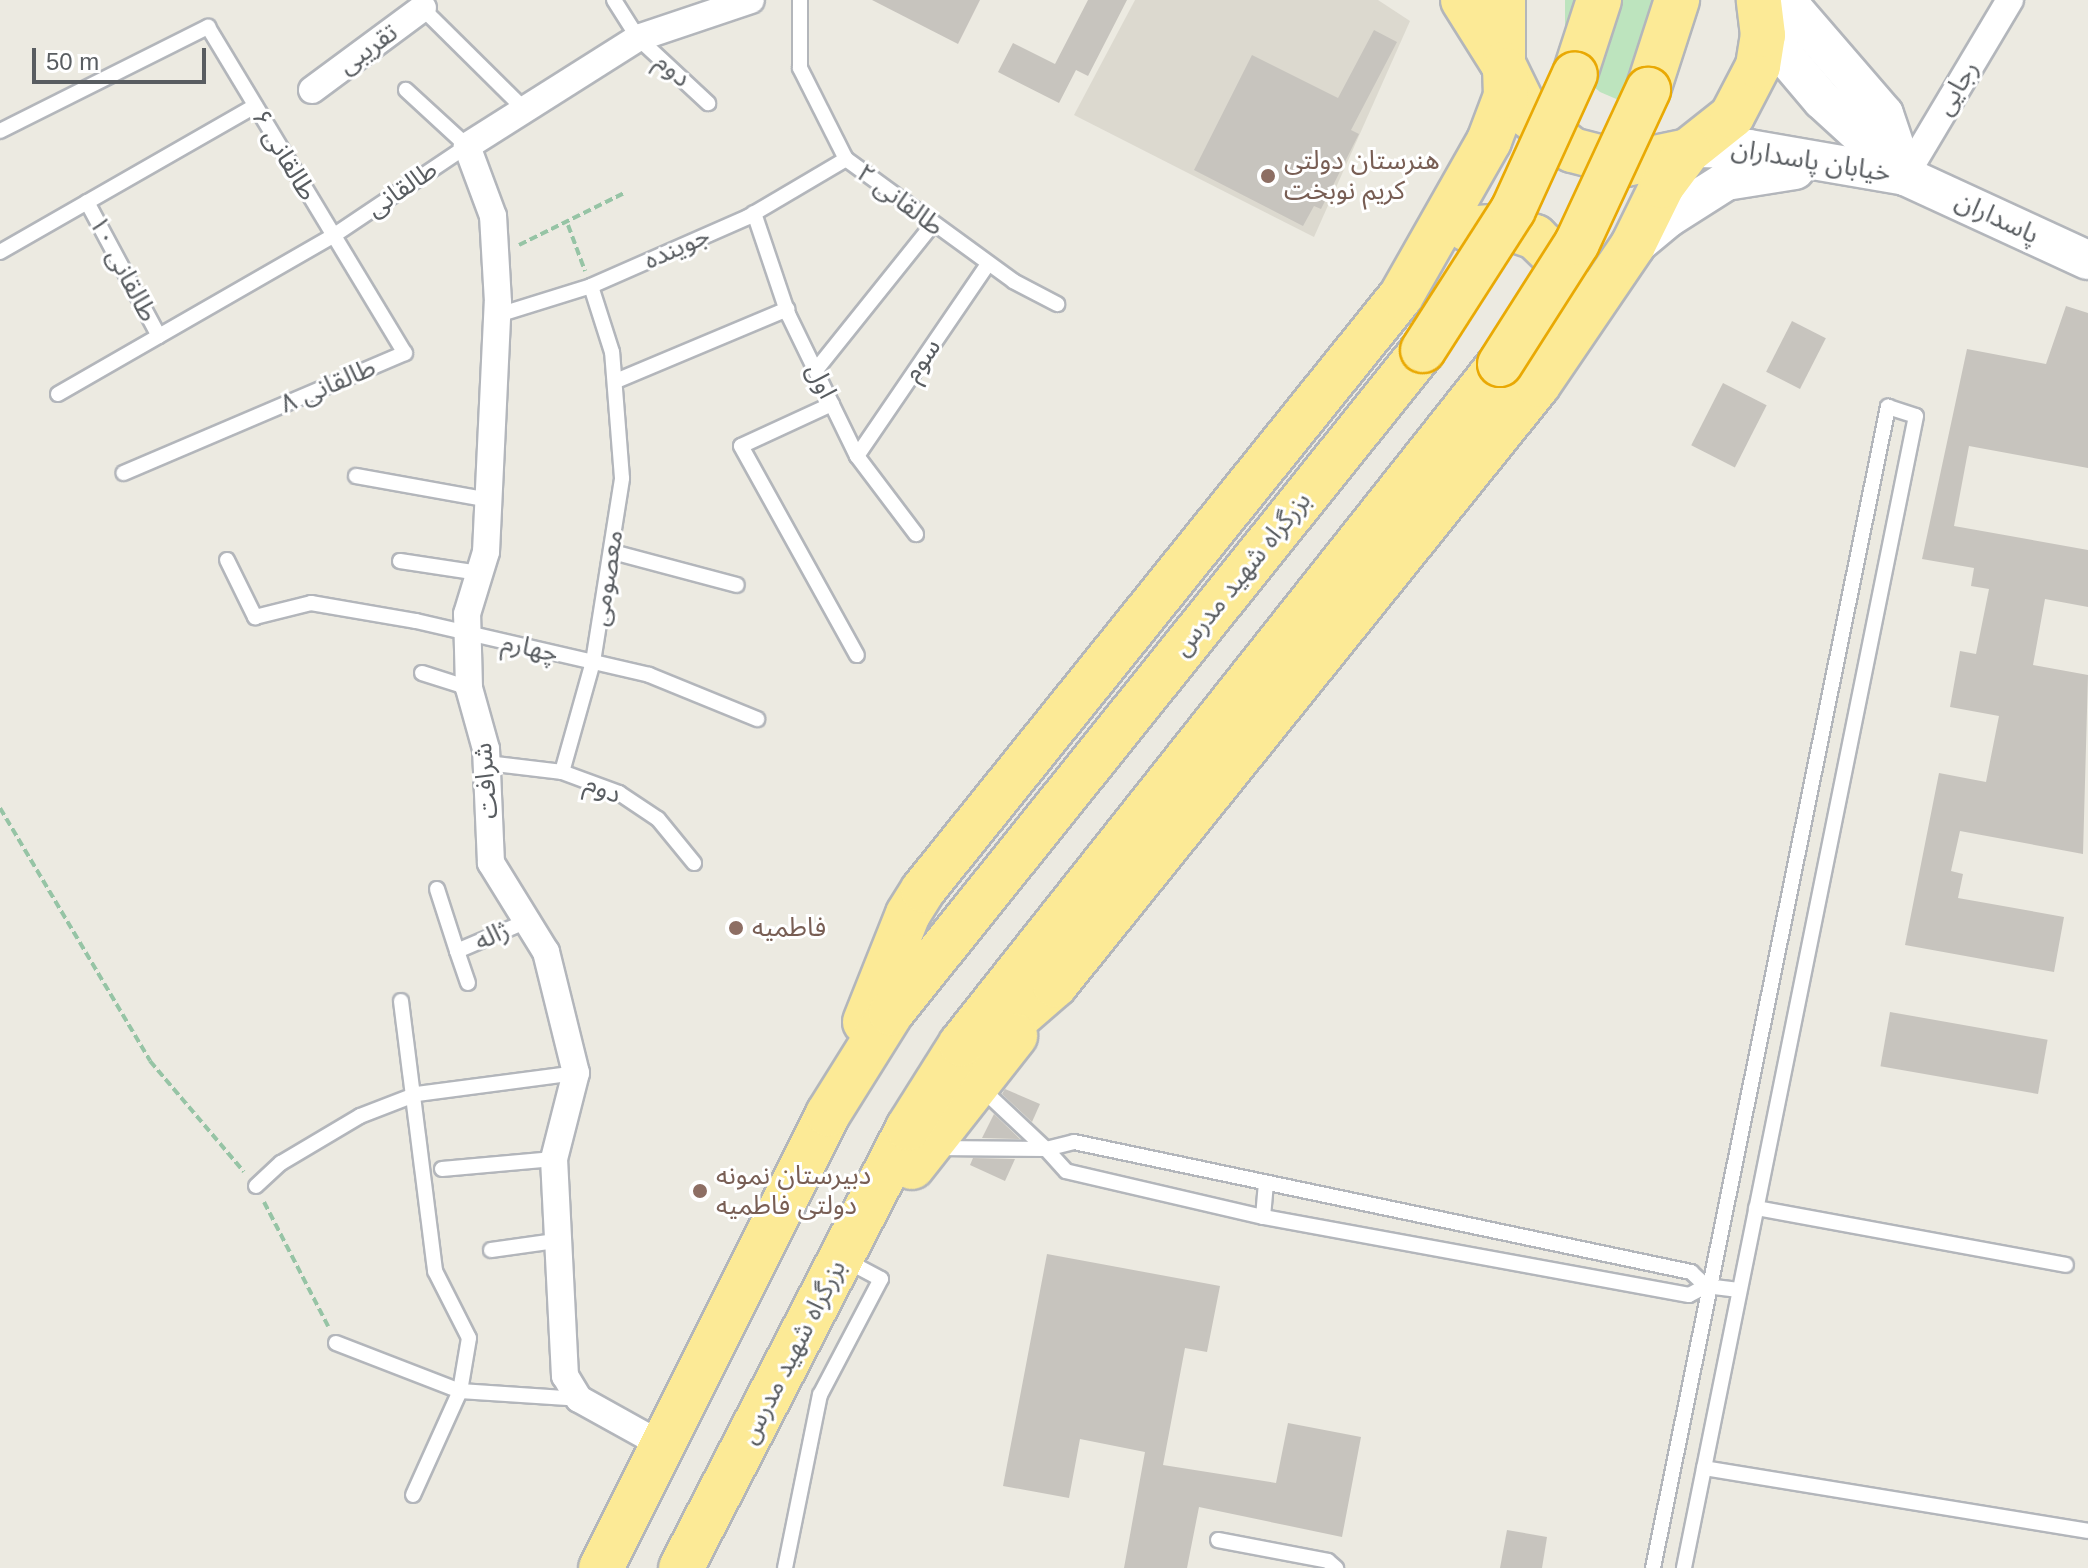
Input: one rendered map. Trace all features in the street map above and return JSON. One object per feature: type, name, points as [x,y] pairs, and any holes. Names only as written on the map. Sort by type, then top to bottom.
[{"type":"highway","points":[[1463,0],[1504,67],[1528,115],[1577,153],[1626,164],[1691,149],[1728,121],[1749,89],[1761,54],[1766,6]]},
{"type":"highway","name":"بزرگراه شهید مدرس","points":[[601,1567],[828,1114],[916,901],[1366,344],[1427,256],[1502,113],[1503,0]]},
{"type":"highway","name":"بزرگراه شهید مدرس","points":[[828,1114],[891,1013],[1451,311],[1539,157],[1599,0]]},
{"type":"highway","name":"بزرگراه شهید مدرس","points":[[681,1568],[928,1094],[1009,981],[1531,319],[1577,243],[1621,155],[1677,0]]},
{"type":"highway","name":"بزرگراه شهید مدرس","points":[[928,1094],[1055,985],[1567,344],[1628,253],[1665,181],[1691,149]]},
{"type":"highway","points":[[1427,256],[1450,236],[1476,227],[1510,227],[1535,237],[1560,261],[1572,285],[1574,319],[1567,344]]},
{"type":"highway","points":[[842,1257],[1055,985]]},
{"type":"main road","name":"خیابان پاسداران","points":[[1766,6],[1781,52],[1822,100],[1905,176]]},
{"type":"main road","name":"خیابان پاسداران","points":[[1691,149],[1736,147],[1905,176]]},
{"type":"main road","points":[[1628,253],[1668,218],[1731,179],[1843,165]]},
{"type":"main road","name":"پاسداران","points":[[1905,176],[2088,260]]},
{"type":"street","name":"طالقانی","points":[[467,146],[638,38],[751,0]]},
{"type":"street","name":"رجایی","points":[[1905,176],[2010,0]]},
{"type":"street","name":"تقریبی","points":[[312,90],[418,4]]},
{"type":"street","name":"شرافت","points":[[467,146],[493,216],[498,315],[489,500],[479,573],[467,614],[469,688],[487,763],[491,863],[546,952],[576,1073],[554,1159],[555,1241],[565,1376],[579,1399]]},
{"type":"street","points":[[579,1399],[662,1445]]},
{"type":"lane","name":"دوم","points":[[614,0],[638,38],[708,103]]},
{"type":"lane","name":"طالقانی ۲","points":[[800,0],[800,68],[846,159],[988,264],[1057,304]]},
{"type":"lane","points":[[418,4],[525,110]]},
{"type":"lane","name":"طالقانی ۶","points":[[0,131],[208,27],[333,236]]},
{"type":"lane","points":[[406,90],[467,146]]},
{"type":"lane","points":[[0,252],[255,106]]},
{"type":"lane","name":"طالقانی","points":[[58,394],[333,236],[467,146]]},
{"type":"lane","name":"جوینده","points":[[498,315],[591,286],[754,213],[846,159]]},
{"type":"lane","name":"طالقانی ۱۰","points":[[87,202],[159,336]]},
{"type":"lane","name":"اول","points":[[754,213],[787,309],[857,456],[916,534]]},
{"type":"lane","points":[[816,370],[932,225]]},
{"type":"lane","name":"طالقانی ۸","points":[[124,473],[405,353],[333,236]]},
{"type":"lane","name":"سوم","points":[[857,456],[988,264]]},
{"type":"lane","name":"معصومی","points":[[562,772],[593,662],[613,552],[622,478],[616,381],[591,286]]},
{"type":"lane","points":[[616,381],[787,309]]},
{"type":"lane","points":[[832,404],[741,446],[857,655]]},
{"type":"lane","points":[[1653,1568],[1706,1286],[1888,407],[1916,416],[1684,1568]]},
{"type":"lane","points":[[356,476],[489,500]]},
{"type":"lane","points":[[613,552],[737,585]]},
{"type":"lane","name":"چهارم","points":[[227,560],[255,617],[311,603],[468,634],[649,675],[757,719]]},
{"type":"lane","points":[[400,561],[479,573]]},
{"type":"lane","points":[[422,673],[469,688]]},
{"type":"lane","name":"دوم","points":[[487,763],[562,772],[619,793],[658,819],[694,863]]},
{"type":"lane","name":"ژاله","points":[[437,889],[468,983]]},
{"type":"lane","name":"ژاله","points":[[457,951],[527,921]]},
{"type":"lane","points":[[401,1001],[417,1094],[435,1271],[469,1338],[460,1391],[413,1495]]},
{"type":"lane","points":[[256,1186],[281,1163],[360,1116],[417,1094],[576,1073]]},
{"type":"lane","points":[[977,1084],[1066,1171],[1263,1217],[1689,1295],[1706,1286],[1739,1290]]},
{"type":"lane","points":[[927,1148],[1046,1149],[1074,1142],[1266,1185],[1691,1272],[1706,1286]]},
{"type":"lane","points":[[442,1169],[554,1159]]},
{"type":"lane","points":[[1263,1217],[1266,1185]]},
{"type":"lane","points":[[1756,1208],[2066,1265]]},
{"type":"lane","points":[[491,1250],[555,1241]]},
{"type":"lane","points":[[785,1568],[820,1395],[881,1279],[842,1257]]},
{"type":"lane","points":[[336,1343],[460,1391],[579,1399]]},
{"type":"lane","points":[[1704,1468],[2088,1531]]},
{"type":"lane","points":[[1218,1540],[1328,1561],[1336,1568]]},
{"type":"path","points":[[495,255],[568,225],[624,193]]},
{"type":"path","points":[[568,225],[591,286]]},
{"type":"path","points":[[0,808],[150,1061],[256,1186],[336,1343]]},
{"type":"shaded area","name":"هنرستان دولتی کریم نوبخت","points":[[1135,0],[1378,0],[1410,21],[1314,237],[1074,115]]},
{"type":"green space","points":[[1565,0],[1675,0],[1683,52],[1674,79],[1621,101],[1600,92],[1588,82],[1565,41]]},
{"type":"building","points":[[872,0],[980,0],[958,44]]},
{"type":"building","points":[[1088,0],[1127,0],[1088,76],[1076,70],[1059,103],[998,72],[1013,43],[1055,64]]},
{"type":"building","points":[[1374,30],[1397,42],[1351,130],[1359,134],[1321,209],[1314,206],[1303,226],[1194,170],[1252,55],[1338,98]]},
{"type":"building","points":[[2066,306],[2088,313],[2088,468],[1969,446],[1954,526],[2088,550],[2088,607],[2045,599],[2033,665],[2088,675],[2083,854],[1960,831],[1951,871],[1963,874],[1958,898],[2064,917],[2054,972],[1905,945],[1939,773],[1986,782],[1999,716],[1950,707],[1960,651],[1976,654],[1989,589],[1971,586],[1974,568],[1922,559],[1967,349],[2046,364]]},
{"type":"building","points":[[1792,321],[1826,338],[1800,389],[1766,372]]},
{"type":"building","points":[[1723,383],[1767,405],[1735,468],[1691,445]]},
{"type":"building","points":[[1890,1012],[2048,1040],[2038,1094],[1880,1066]]},
{"type":"building","points":[[1005,1089],[1040,1104],[1032,1122],[1002,1094]]},
{"type":"building","points":[[994,1114],[1020,1139],[982,1138]]},
{"type":"building","points":[[973,1158],[1015,1159],[1005,1181],[970,1165]]},
{"type":"building","points":[[1047,1254],[1220,1286],[1207,1352],[1185,1348],[1163,1465],[1276,1483],[1288,1423],[1361,1437],[1342,1537],[1199,1507],[1187,1568],[1124,1568],[1145,1452],[1080,1439],[1069,1498],[1003,1486]]},
{"type":"building","points":[[1507,1530],[1547,1537],[1542,1568],[1500,1568]]},
{"type":"place","name":"هنرستان دولتی کریم نوبخت","points":[[1268,176]]},
{"type":"place","name":"فاطمیه","points":[[736,928]]},
{"type":"place","name":"دبیرستان نمونه دولتی فاطمیه","points":[[700,1191]]}]
